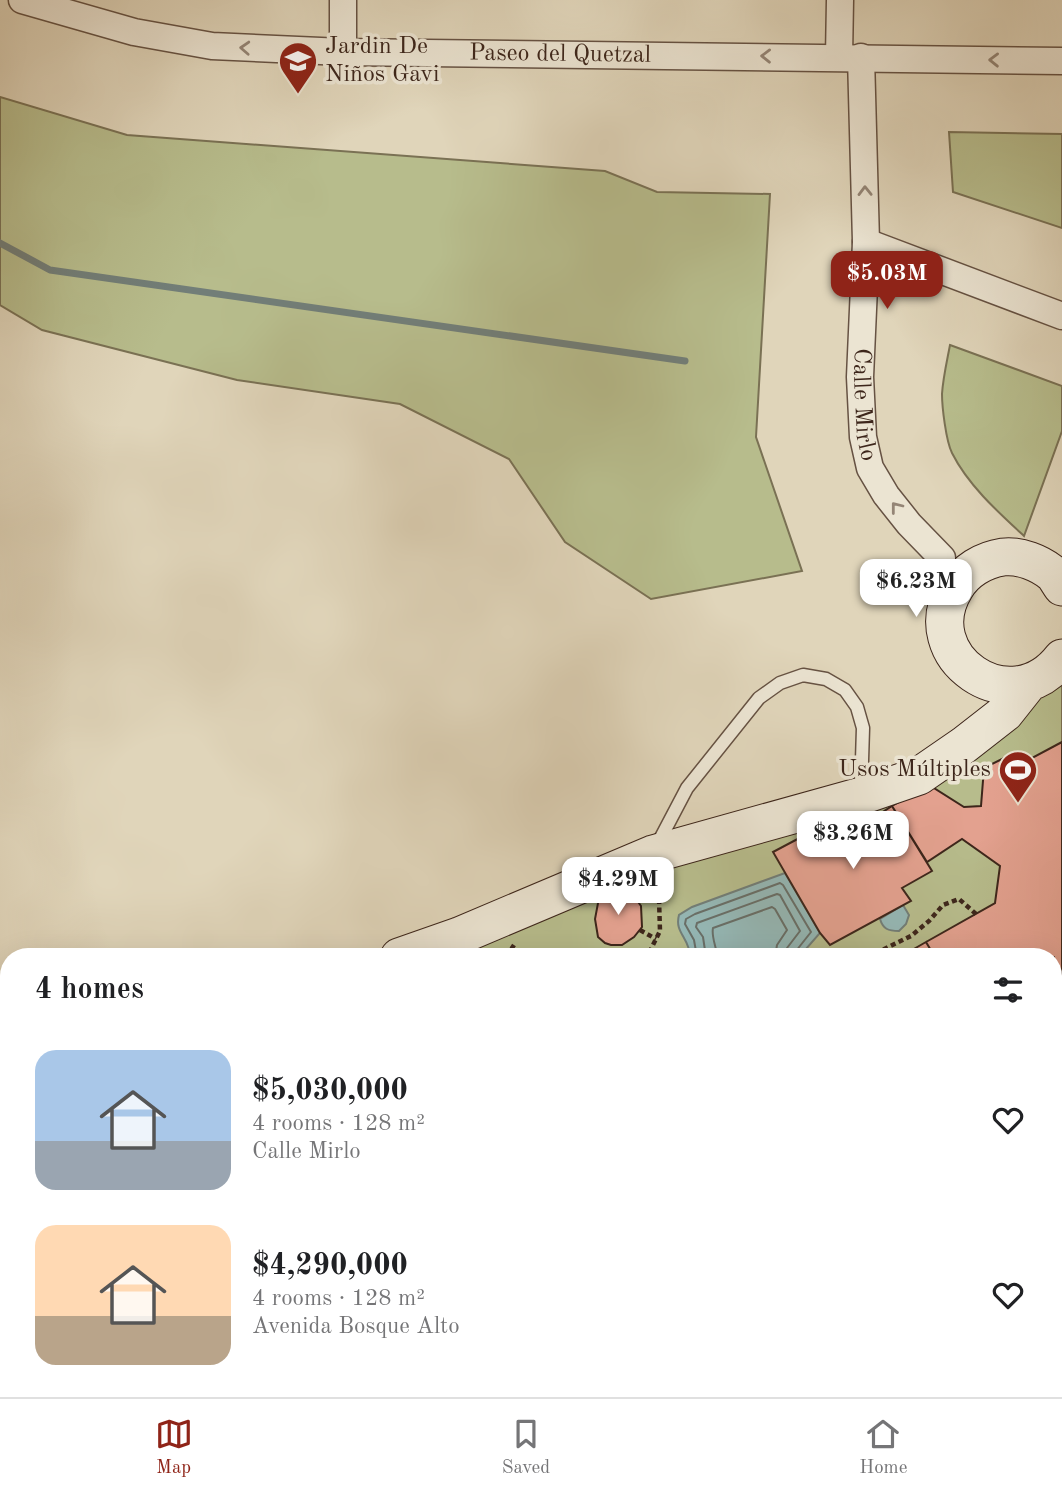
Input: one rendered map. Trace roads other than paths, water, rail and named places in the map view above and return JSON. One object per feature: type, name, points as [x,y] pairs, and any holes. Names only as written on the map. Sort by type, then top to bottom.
[{"type":"street","name":"Paseo del Quetzal","points":[[22,0],[135,32],[212,46],[343,52],[1062,61]]},
{"type":"street","points":[[343,0],[343,52]]},
{"type":"street","name":"Calle Mirlo","points":[[840,0],[850,57],[866,242],[860,377],[863,437],[870,468],[886,495],[909,524],[950,566]]},
{"type":"street","points":[[866,242],[1062,316]]},
{"type":"street","points":[[1052,671],[1003,686],[979,679],[959,663],[947,640],[944,615],[950,566],[1004,557],[1028,560],[1054,575],[1062,587]]},
{"type":"street","points":[[425,948],[919,776],[1005,713],[1052,671]]},
{"type":"lane","points":[[645,870],[687,788],[759,698],[779,683],[803,675],[826,679],[845,690],[857,707],[863,728],[861,796]]},
{"type":"water","points":[[785,873],[820,933],[807,948],[689,948],[678,921],[679,915],[692,907]]},
{"type":"water","points":[[903,905],[909,915],[906,924],[899,931],[884,927],[880,919]]},
{"type":"waterway","points":[[0,243],[50,270],[685,361]]},
{"type":"place","name":"Jardin De Niños Gavi","points":[[298,95]]},
{"type":"place","name":"Usos Múltiples","points":[[1018,804]]}]
